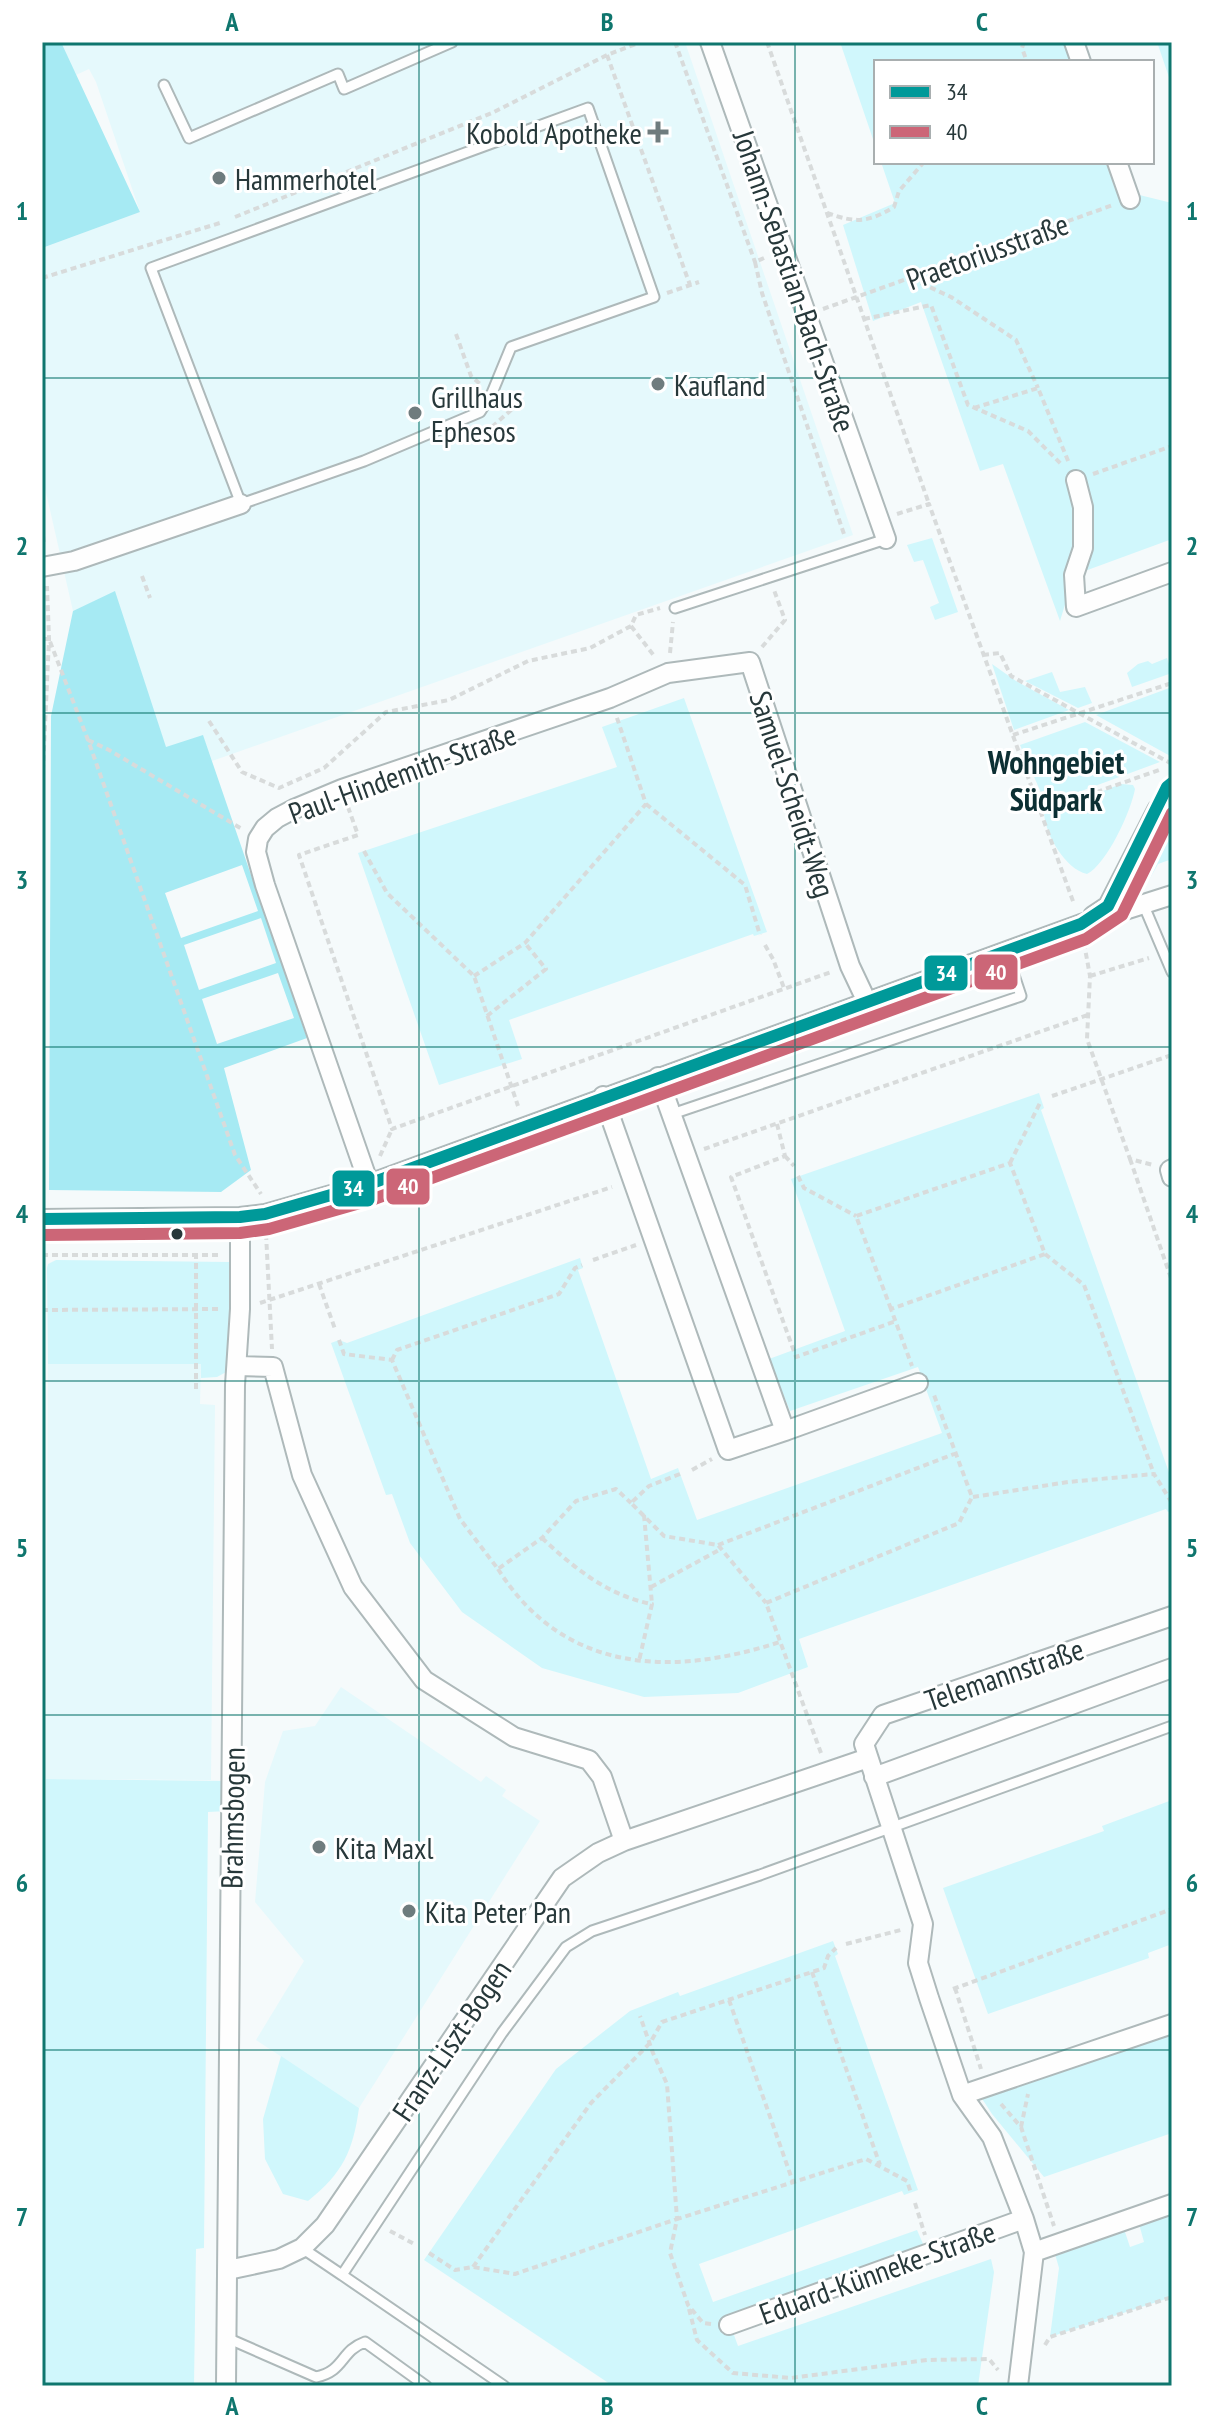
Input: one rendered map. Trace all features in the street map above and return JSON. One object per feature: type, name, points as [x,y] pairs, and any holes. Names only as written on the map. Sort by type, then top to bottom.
[{"type":"street","name":"Johann-Sebastian-Bach-Straße","points":[[710,42],[886,539]]},
{"type":"street","points":[[1118,164],[1130,199]]},
{"type":"street","points":[[1076,480],[1083,507],[1083,548],[1074,575],[1076,607],[1172,572]]},
{"type":"street","points":[[44,567],[74,561],[241,504]]},
{"type":"street","name":"Samuel-Scheidt-Weg","points":[[668,673],[750,662],[850,966],[867,1002]]},
{"type":"street","name":"Paul-Hindemith-Straße","points":[[369,1184],[265,885],[256,852],[258,839],[277,818],[342,789],[610,698],[668,673]]},
{"type":"street","points":[[1081,924],[1108,906],[1164,807]]},
{"type":"street","points":[[42,1219],[240,1217],[265,1214],[369,1184],[603,1096],[1081,924],[1172,895]]},
{"type":"street","points":[[658,1077],[785,1431]]},
{"type":"street","points":[[603,1096],[728,1450],[918,1383]]},
{"type":"street","name":"Brahmsbogen","points":[[226,2386],[235,1401],[242,1255],[240,1217]]},
{"type":"street","points":[[238,1366],[273,1367],[302,1475],[353,1587],[424,1680],[514,1737],[589,1760],[602,1777],[624,1841]]},
{"type":"street","name":"Telemannstraße","points":[[868,1758],[864,1744],[883,1715],[1172,1616]]},
{"type":"street","points":[[874,1777],[1172,1668]]},
{"type":"street","name":"Franz-Liszt-Bogen","points":[[228,2270],[279,2259],[302,2248],[325,2225],[562,1878],[598,1853],[624,1841],[868,1758]]},
{"type":"street","name":"Eduard-Künneke-Straße","points":[[868,1758],[923,1924],[918,1963],[929,1998],[962,2095],[992,2137],[1034,2252],[1012,2382]]},
{"type":"street","points":[[962,2095],[1172,2024]]},
{"type":"street","points":[[1034,2252],[1172,2204]]},
{"type":"street","name":"Eduard-Künneke-Straße","points":[[729,2325],[1024,2219]]},
{"type":"lane","points":[[164,85],[189,138],[338,74],[344,89],[452,42]]},
{"type":"lane","points":[[588,108],[654,297],[511,347],[492,393],[480,412],[364,461],[241,504],[151,268],[588,108]]},
{"type":"lane","points":[[675,608],[886,539]]},
{"type":"lane","points":[[1164,807],[1167,787],[1172,783]]},
{"type":"lane","points":[[1144,906],[1172,972]]},
{"type":"lane","points":[[672,1114],[1021,996],[1006,951]]},
{"type":"lane","points":[[342,2275],[502,2033],[566,1947],[592,1931],[730,1886],[1172,1726]]},
{"type":"lane","points":[[302,2248],[504,2386]]},
{"type":"lane","points":[[227,2338],[316,2377],[331,2374],[355,2346],[365,2342],[426,2386]]},
{"type":"path","points":[[42,278],[226,221],[492,113],[607,55],[641,42]]},
{"type":"path","points":[[675,42],[753,262],[849,550]]},
{"type":"path","points":[[767,42],[1081,924],[1090,976],[1087,1039],[1172,1281]]},
{"type":"path","points":[[607,55],[690,285]]},
{"type":"path","points":[[827,213],[851,221],[867,220],[882,214],[894,207],[899,191],[922,164]]},
{"type":"path","name":"Praetoriusstraße","points":[[807,315],[1130,199]]},
{"type":"path","points":[[911,278],[951,297],[1016,340],[1076,480]]},
{"type":"path","points":[[654,297],[699,282]]},
{"type":"path","points":[[864,319],[931,305],[968,405],[1028,431],[1076,480]]},
{"type":"path","points":[[456,334],[471,376]]},
{"type":"path","points":[[973,408],[1038,388]]},
{"type":"path","points":[[492,427],[521,402]]},
{"type":"path","points":[[1076,480],[1172,446]]},
{"type":"path","points":[[879,520],[929,504]]},
{"type":"path","points":[[42,526],[49,639],[42,791]]},
{"type":"path","points":[[142,576],[150,598]]},
{"type":"path","points":[[750,662],[785,620],[769,577]]},
{"type":"path","points":[[209,721],[242,772],[279,788],[324,768],[386,712],[449,700],[528,661],[590,648],[631,626],[636,615],[668,605],[675,608],[668,673]]},
{"type":"path","points":[[631,626],[668,673]]},
{"type":"path","points":[[42,639],[49,639]]},
{"type":"path","points":[[49,639],[88,740],[235,1155],[260,1189],[265,1214],[273,1367]]},
{"type":"path","points":[[983,655],[1000,653],[1011,676],[1172,765]]},
{"type":"path","points":[[1013,735],[1172,683]]},
{"type":"path","points":[[610,698],[646,804],[745,885],[760,935]]},
{"type":"path","points":[[88,740],[258,839]]},
{"type":"path","points":[[1040,812],[1172,765]]},
{"type":"path","points":[[342,789],[359,838],[299,855],[392,1129],[850,966]]},
{"type":"path","points":[[474,976],[525,943],[646,804]]},
{"type":"path","points":[[364,851],[387,893],[474,976],[525,1126]]},
{"type":"path","points":[[42,939],[42,1073]]},
{"type":"path","points":[[487,1016],[546,969],[525,943]]},
{"type":"path","points":[[765,945],[784,988]]},
{"type":"path","points":[[1090,976],[1164,953]]},
{"type":"path","points":[[686,1155],[1088,1015]]},
{"type":"path","points":[[1052,1096],[1172,1055]]},
{"type":"path","points":[[856,1216],[1010,1163],[1041,1101]]},
{"type":"path","points":[[777,1124],[785,1156],[794,1166]]},
{"type":"path","points":[[785,1156],[731,1177],[796,1357],[896,1321]]},
{"type":"path","points":[[1130,1159],[1171,1172]]},
{"type":"path","points":[[1010,1163],[1045,1254],[1084,1285],[1154,1474],[1172,1503]]},
{"type":"path","points":[[766,1603],[959,1523],[972,1497],[928,1380],[918,1383],[856,1216],[804,1188],[798,1176]]},
{"type":"path","points":[[42,1310],[240,1309],[633,1180]]},
{"type":"path","points":[[593,1260],[653,1239]]},
{"type":"path","points":[[891,1309],[1045,1254]]},
{"type":"path","points":[[42,1255],[242,1255]]},
{"type":"path","points":[[196,1255],[196,1389]]},
{"type":"path","points":[[582,1265],[575,1268],[559,1294],[397,1350],[392,1360],[460,1519],[512,1592],[556,1633],[592,1650],[639,1661],[700,1662],[741,1655],[780,1642]]},
{"type":"path","points":[[319,1284],[335,1329]]},
{"type":"path","points":[[339,1340],[344,1354],[392,1360]]},
{"type":"path","points":[[651,1587],[719,1547],[955,1454]]},
{"type":"path","points":[[631,1503],[649,1486],[680,1474]]},
{"type":"path","points":[[972,1497],[1068,1482],[1154,1474]]},
{"type":"path","points":[[498,1569],[542,1538],[576,1501],[616,1489],[664,1536],[719,1547],[766,1603],[827,1771]]},
{"type":"path","points":[[639,1661],[652,1604],[644,1515]]},
{"type":"path","points":[[542,1538],[569,1564],[611,1590],[652,1604]]},
{"type":"path","points":[[929,1998],[1172,1909]]},
{"type":"path","points":[[846,1944],[879,1936]]},
{"type":"path","points":[[473,2267],[591,2103],[650,2043],[662,2022],[824,1968],[828,1956],[836,1948]]},
{"type":"path","points":[[812,1972],[881,2167]]},
{"type":"path","points":[[955,1988],[986,2087],[1021,2127],[1060,2243]]},
{"type":"path","points":[[729,2000],[793,2182]]},
{"type":"path","points":[[640,2016],[667,2084],[677,2219],[670,2253],[697,2340],[733,2373],[791,2378],[927,2360],[989,2359],[1012,2382]]},
{"type":"path","points":[[1021,2127],[1033,2071]]},
{"type":"path","points":[[429,2253],[455,2270],[473,2267],[515,2274],[866,2159],[907,2181],[911,2193]]},
{"type":"path","points":[[915,2203],[917,2210]]},
{"type":"path","points":[[377,2224],[416,2245]]},
{"type":"path","points":[[1043,2349],[1050,2337],[1172,2297]]},
{"type":"path","points":[[688,2305],[703,2323],[729,2325]]},
{"type":"shaded area","points":[[42,42],[61,42],[140,212],[42,248]]},
{"type":"shaded area","points":[[61,42],[685,42],[853,535],[212,761],[203,736],[166,748],[115,592],[73,611],[45,488],[42,455],[42,248],[140,212],[96,82],[89,69],[76,75]]},
{"type":"shaded area","points":[[840,42],[1066,42],[1072,60],[874,60],[874,142]]},
{"type":"shaded area","points":[[1157,42],[1172,42],[1172,86]]},
{"type":"shaded area","points":[[882,164],[1107,164],[1115,189],[1172,203],[1172,539],[1074,575],[1060,621],[1003,464],[980,471],[921,302],[873,321],[843,225],[895,203]]},
{"type":"shaded area","points":[[932,538],[958,612],[935,620],[930,607],[939,603],[923,560],[914,562],[907,545]]},
{"type":"shaded area","points":[[115,591],[166,747],[203,735],[307,1038],[224,1068],[251,1170],[221,1192],[49,1190],[51,716],[73,611]],"holes":[[[242,865],[258,911],[181,938],[165,893]],[[261,918],[276,963],[199,990],[184,945]],[[278,973],[294,1018],[217,1044],[202,999]]]},
{"type":"shaded area","points":[[1167,658],[1172,673],[1132,687],[1127,673],[1138,664],[1148,661],[1152,664]]},
{"type":"shaded area","points":[[992,664],[1016,681],[1069,710],[1014,730]]},
{"type":"shaded area","points":[[1052,672],[1060,692],[1085,687],[1092,703],[1078,708],[1025,681]]},
{"type":"shaded area","points":[[1172,687],[1172,757],[1096,715]]},
{"type":"shaded area","points":[[684,698],[767,932],[753,934],[509,1020],[522,1059],[439,1085],[358,853],[617,767],[602,727]]},
{"type":"shaded area","points":[[1085,722],[1160,762],[1046,804],[1020,745]]},
{"type":"shaded area","points":[[1121,784],[1133,785],[1135,789],[1117,836],[1095,868],[1087,874],[1079,871],[1058,850],[1048,832],[1044,814]]},
{"type":"shaded area","points":[[1172,819],[1172,859],[1158,864],[1144,889],[1138,889],[1134,881],[1163,826]]},
{"type":"shaded area","points":[[1039,1093],[1044,1108],[1041,1110],[1172,1481],[1172,1510],[1168,1512],[1166,1509],[799,1639],[808,1667],[738,1693],[644,1697],[542,1668],[462,1612],[410,1543],[392,1494],[386,1495],[331,1343],[339,1340],[347,1343],[580,1258],[583,1268],[578,1270],[651,1479],[678,1468],[697,1520],[942,1433],[918,1367],[790,1411],[769,1359],[845,1331],[791,1179]]},
{"type":"shaded area","points":[[56,1260],[230,1262],[228,1371],[217,1377],[201,1378],[201,1364],[48,1364],[47,1268]]},
{"type":"shaded area","points":[[48,1364],[201,1364],[200,1404],[215,1405],[211,1780],[46,1779]]},
{"type":"shaded area","name":"Kita Peter Pan","points":[[341,1687],[481,1782],[486,1776],[506,1790],[502,1796],[540,1821],[359,2108],[256,2040],[304,1961],[255,1902],[265,1782],[283,1731],[315,1726]]},
{"type":"shaded area","points":[[46,1779],[227,1781],[227,1811],[208,1812],[204,2248],[196,2249],[194,2386],[42,2386]]},
{"type":"shaded area","points":[[1172,1800],[1172,1944],[1148,1953],[1149,1958],[988,2014],[943,1888],[1104,1831],[1102,1826]]},
{"type":"shaded area","points":[[833,1941],[838,1954],[835,1956],[918,2190],[904,2195],[902,2191],[699,2264],[713,2302],[917,2230],[924,2246],[727,2316],[738,2346],[991,2259],[994,2272],[978,2386],[613,2386],[424,2260],[556,2069],[630,2011]]},
{"type":"shaded area","points":[[1172,2024],[1172,2133],[1044,2177],[977,2091]]},
{"type":"shaded area","points":[[281,2056],[359,2108],[349,2149],[338,2171],[308,2201],[283,2194],[265,2159],[263,2119]]},
{"type":"shaded area","points":[[1172,2213],[1172,2297],[1050,2337],[1059,2268],[1055,2254],[1124,2229],[1130,2247],[1144,2242],[1139,2224]]},
{"type":"transit line","name":"34","points":[[42,1219],[240,1217],[265,1214],[369,1184],[1081,924],[1108,906],[1167,787],[1172,783]]},
{"type":"transit line","name":"40","points":[[42,1235],[240,1233],[269,1229],[374,1199],[1086,939],[1122,915],[1172,813]]},
{"type":"place","name":"Kobold Apotheke","points":[[658,132]]},
{"type":"place","name":"Hammerhotel","points":[[219,178]]},
{"type":"place","name":"Kaufland","points":[[658,384]]},
{"type":"place","name":"Grillhaus Ephesos","points":[[415,413]]},
{"type":"place","name":"Kita Maxl","points":[[319,1847]]},
{"type":"place","name":"Kita Peter Pan","points":[[409,1911]]},
{"type":"district","name":"Wohngebiet Südpark","points":[[1056,780]]}]
